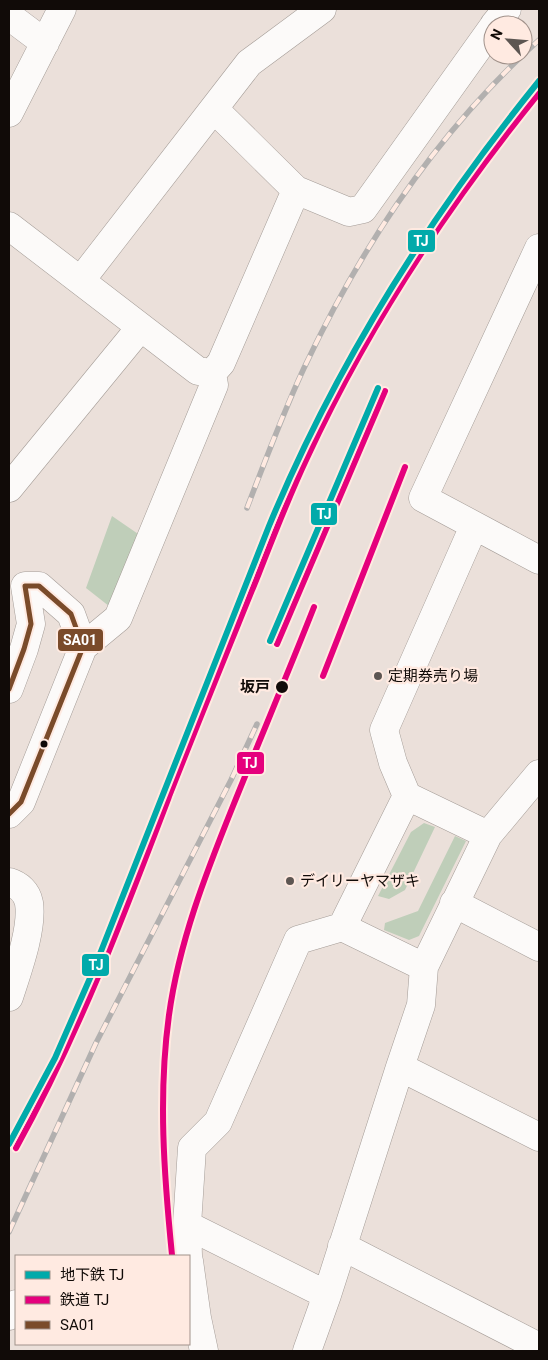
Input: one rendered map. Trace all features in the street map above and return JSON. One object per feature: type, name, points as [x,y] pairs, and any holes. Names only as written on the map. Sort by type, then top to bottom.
[{"type":"street","points":[[9,113],[62,9]]},
{"type":"street","points":[[82,280],[249,63],[322,9]]},
{"type":"street","points":[[9,16],[45,43]]},
{"type":"street","points":[[214,109],[296,190],[349,212],[363,209],[483,41]]},
{"type":"street","points":[[212,373],[221,363],[296,190]]},
{"type":"street","points":[[9,226],[82,280],[140,328],[198,371],[212,373]]},
{"type":"street","points":[[539,248],[423,498],[539,560]]},
{"type":"street","points":[[9,488],[140,328]]},
{"type":"street","points":[[9,814],[22,802],[83,647],[118,618],[214,385],[212,373]]},
{"type":"street","points":[[474,526],[384,730],[393,763],[406,796],[488,835]]},
{"type":"street","points":[[17,580],[40,586],[70,614],[83,647]]},
{"type":"street","points":[[9,689],[31,624],[17,580]]},
{"type":"street","points":[[307,1351],[421,1005],[424,967],[488,835],[539,774]]},
{"type":"street","points":[[342,927],[406,796]]},
{"type":"street","points":[[9,882],[22,888],[29,902],[28,928],[9,997]]},
{"type":"street","points":[[454,903],[539,947]]},
{"type":"street","points":[[188,1255],[187,1225],[192,1148],[218,1122],[298,940],[342,927],[424,967]]},
{"type":"street","points":[[400,1067],[539,1138]]},
{"type":"street","points":[[187,1225],[327,1295]]},
{"type":"street","points":[[342,1246],[539,1347]]},
{"type":"street","points":[[190,1268],[204,1351]]},
{"type":"green space","points":[[112,516],[144,538],[114,610],[86,588]]},
{"type":"green space","points":[[424,823],[435,827],[405,890],[389,899],[378,896],[411,832]]},
{"type":"green space","points":[[455,836],[466,841],[419,936],[409,940],[384,930],[385,923],[418,911]]},
{"type":"railway","points":[[247,508],[281,420],[304,368],[327,322],[377,234],[405,192],[468,112],[502,75],[539,40]]},
{"type":"railway","points":[[9,1232],[96,1043],[231,780],[257,724]]},
{"type":"metro line","name":"TJ","points":[[9,1144],[55,1058],[94,969],[269,526],[295,466],[324,407],[355,350],[423,239],[460,185],[539,81]]},
{"type":"metro line","name":"TJ","points":[[270,641],[378,388]]},
{"type":"rail line","name":"TJ","points":[[16,1148],[60,1062],[99,974],[300,472],[331,409],[356,361],[412,268],[473,179],[539,93]]},
{"type":"rail line","name":"TJ","points":[[277,644],[385,391]]},
{"type":"rail line","name":"TJ","points":[[323,676],[405,467]]},
{"type":"rail line","name":"TJ","points":[[172,1255],[163,1135],[163,1105],[169,1015],[179,961],[213,857],[314,607]]},
{"type":"transit line","name":"SA01","points":[[9,689],[31,624],[25,586],[39,586],[71,614],[83,647],[21,802],[9,814]]},
{"type":"place","name":"定期券売り場","points":[[378,676]]},
{"type":"place","name":"坂戸","points":[[282,687]]},
{"type":"place","name":"デイリーヤマザキ","points":[[290,881]]}]
